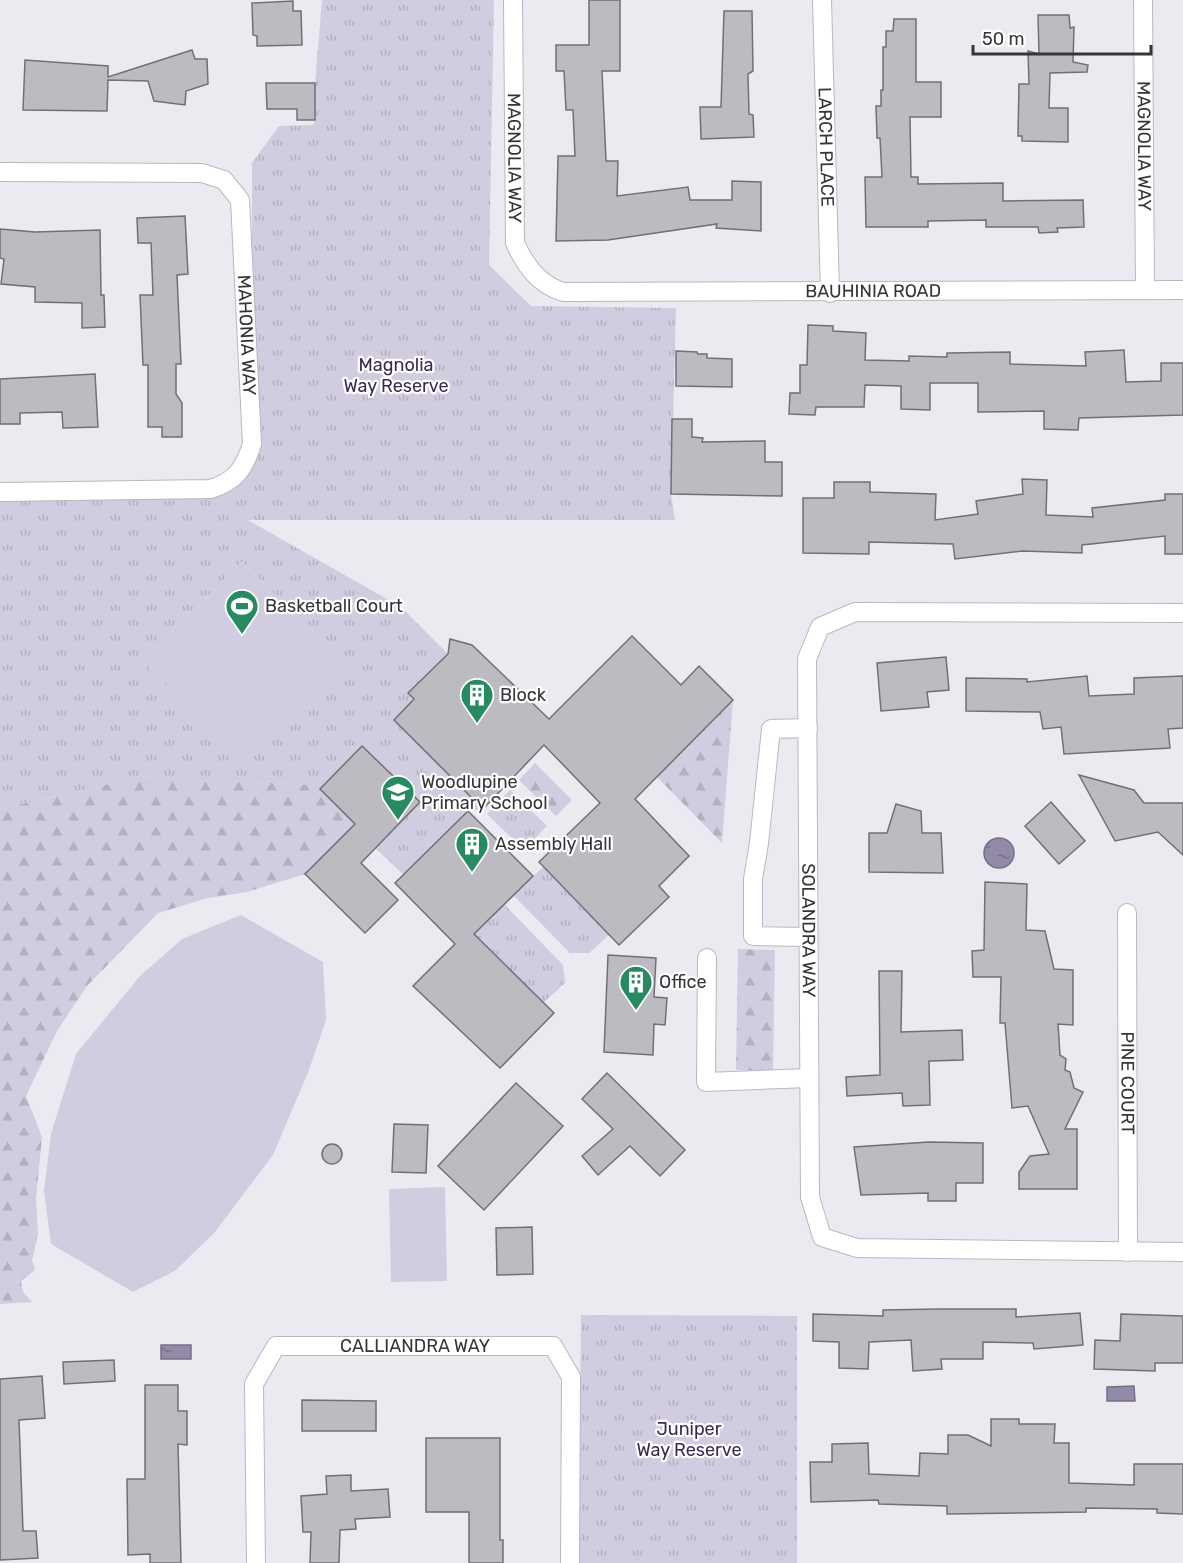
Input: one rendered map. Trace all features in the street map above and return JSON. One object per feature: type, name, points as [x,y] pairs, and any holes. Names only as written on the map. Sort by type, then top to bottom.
[{"type":"street","name":"MAGNOLIA WAY","points":[[513,0],[515,243],[534,275],[549,287],[563,292]]},
{"type":"street","name":"LARCH PLACE","points":[[822,0],[830,293]]},
{"type":"street","name":"MAGNOLIA WAY","points":[[1143,0],[1145,290]]},
{"type":"street","name":"MAHONIA WAY","points":[[0,172],[202,173],[224,180],[240,200],[252,444],[247,459],[228,484],[210,489],[0,492]]},
{"type":"street","name":"BAUHINIA ROAD","points":[[563,292],[830,293],[1183,290]]},
{"type":"street","name":"SOLANDRA WAY","points":[[1183,613],[855,612],[820,627],[807,659],[810,1197],[822,1237],[857,1248],[1183,1252]]},
{"type":"street","points":[[808,728],[771,729],[753,879],[753,936],[808,937]]},
{"type":"street","name":"PINE COURT","points":[[1127,913],[1128,1252]]},
{"type":"street","points":[[707,958],[706,1082],[809,1078]]},
{"type":"street","name":"CALLIANDRA WAY","points":[[256,1563],[254,1384],[276,1346],[553,1346],[571,1377],[570,1563]]},
{"type":"green space","name":"Magnolia Way Reserve","points":[[322,0],[494,0],[489,265],[531,306],[676,308],[671,494],[675,520],[248,520],[401,607],[448,654],[408,693],[483,809],[468,811],[405,876],[375,848],[362,746],[320,789],[312,785],[140,777],[0,809],[0,487],[222,479],[252,444],[252,163],[279,126],[313,125]],"holes":[[[242,562],[344,663],[247,760],[142,661]]]},
{"type":"green space","name":"Basketball Court","points":[[242,562],[344,663],[247,760],[142,661]]},
{"type":"green space","points":[[733,700],[722,843],[657,777]]},
{"type":"green space","points":[[535,763],[572,800],[556,816],[519,780]]},
{"type":"green space","points":[[140,777],[316,785],[355,824],[305,874],[247,892],[208,898],[158,913],[87,986],[57,1031],[26,1096],[42,1137],[36,1199],[38,1234],[32,1260],[35,1270],[21,1281],[23,1292],[32,1302],[0,1304],[0,809]]},
{"type":"green space","points":[[510,790],[547,826],[524,850],[487,814]]},
{"type":"green space","points":[[543,867],[609,935],[589,953],[570,953],[513,895]]},
{"type":"green space","points":[[504,904],[563,965],[565,983],[543,1003],[474,934]]},
{"type":"green space","points":[[241,915],[323,962],[326,1020],[309,1070],[273,1155],[215,1232],[175,1271],[133,1292],[51,1244],[44,1191],[51,1134],[76,1054],[140,976],[182,939]]},
{"type":"green space","points":[[738,949],[775,950],[773,1071],[736,1070]]},
{"type":"green space","points":[[445,1187],[447,1281],[391,1282],[389,1189]]},
{"type":"green space","name":"Juniper Way Reserve","points":[[581,1315],[797,1316],[797,1563],[579,1563]]},
{"type":"water","points":[[999,838],[1010,842],[1014,853],[1010,864],[999,868],[988,864],[984,853],[988,842]]},
{"type":"water","points":[[161,1345],[191,1345],[191,1359],[161,1359]]},
{"type":"water","points":[[1134,1386],[1135,1401],[1107,1401],[1107,1387]]},
{"type":"building","points":[[589,0],[620,0],[620,71],[602,71],[606,161],[618,161],[617,196],[688,187],[690,200],[732,200],[732,181],[761,182],[761,231],[716,228],[717,224],[608,240],[556,241],[558,156],[575,156],[573,110],[566,110],[564,71],[556,71],[556,45],[589,45]]},
{"type":"building","points":[[293,1],[293,11],[301,11],[302,45],[257,46],[257,36],[253,35],[252,3]]},
{"type":"building","points":[[724,11],[752,11],[753,71],[748,74],[749,114],[753,115],[754,137],[701,139],[700,107],[721,107]]},
{"type":"building","points":[[1038,15],[1069,15],[1070,28],[1074,27],[1073,62],[1088,65],[1087,72],[1050,73],[1049,108],[1068,108],[1068,142],[1022,141],[1022,136],[1018,136],[1019,84],[1029,84],[1028,51],[1039,54]]},
{"type":"building","points":[[894,19],[916,19],[916,82],[941,82],[941,117],[910,117],[911,177],[918,177],[918,184],[1003,183],[1003,201],[1083,200],[1084,227],[1057,228],[1058,232],[1039,233],[1038,227],[986,227],[986,220],[928,221],[928,227],[866,227],[865,177],[882,177],[876,106],[881,106],[883,47],[886,47],[886,31],[893,31]]},
{"type":"building","points":[[192,50],[195,59],[207,59],[208,84],[186,91],[185,105],[154,101],[148,81],[108,80],[107,111],[23,110],[25,60],[108,66],[108,77]]},
{"type":"building","points":[[266,83],[315,83],[315,120],[297,120],[297,109],[267,109]]},
{"type":"building","points":[[185,216],[188,274],[177,275],[181,364],[176,364],[176,394],[182,403],[182,437],[162,437],[162,427],[148,427],[148,365],[143,365],[140,295],[153,295],[151,243],[138,243],[137,218]]},
{"type":"building","points":[[0,229],[35,232],[100,230],[101,295],[104,295],[105,327],[82,328],[82,303],[35,302],[35,287],[1,284],[4,259],[0,258]]},
{"type":"building","points":[[808,325],[833,326],[833,331],[866,333],[865,360],[909,361],[909,356],[947,357],[947,353],[1010,352],[1010,364],[1086,366],[1085,352],[1124,350],[1126,382],[1161,381],[1161,363],[1183,363],[1183,415],[1079,418],[1078,430],[1044,429],[1044,411],[978,412],[978,383],[930,383],[930,410],[901,409],[901,386],[865,385],[864,407],[816,407],[815,415],[789,414],[790,393],[800,393],[800,365],[807,365]]},
{"type":"building","points":[[676,351],[707,354],[707,358],[732,359],[732,387],[676,386]]},
{"type":"building","points":[[95,374],[98,427],[63,428],[62,412],[20,413],[20,424],[0,424],[0,379]]},
{"type":"building","points":[[672,419],[692,419],[692,437],[703,438],[702,442],[765,441],[765,462],[782,462],[782,496],[671,494]]},
{"type":"building","points":[[1022,479],[1047,480],[1046,515],[1093,517],[1092,508],[1165,500],[1165,494],[1183,494],[1183,554],[1165,554],[1165,536],[1082,545],[1082,553],[1023,551],[955,559],[953,544],[869,542],[869,554],[803,553],[803,498],[834,498],[834,482],[870,482],[870,492],[936,494],[935,520],[978,514],[976,501],[1023,494]]},
{"type":"building","points":[[632,636],[681,685],[699,666],[733,700],[635,799],[689,856],[659,886],[669,897],[619,945],[539,862],[600,803],[544,745],[483,809],[394,720],[414,699],[408,693],[448,654],[450,639],[472,645],[549,719]]},
{"type":"building","points":[[946,657],[949,690],[927,692],[929,707],[881,711],[877,663]]},
{"type":"building","points":[[1087,676],[1089,696],[1134,694],[1134,678],[1183,676],[1183,728],[1168,729],[1170,748],[1064,754],[1061,727],[1043,729],[1040,712],[966,711],[966,678],[1027,679],[1027,682]]},
{"type":"building","points":[[362,746],[420,802],[361,863],[398,900],[365,933],[305,874],[355,824],[320,789]]},
{"type":"building","points":[[1079,775],[1134,790],[1144,803],[1183,803],[1183,855],[1158,832],[1115,841]]},
{"type":"building","points":[[1051,802],[1085,841],[1059,864],[1025,826]]},
{"type":"building","points":[[896,804],[921,811],[922,833],[941,833],[943,873],[869,872],[869,833],[887,833]]},
{"type":"building","points":[[468,811],[533,876],[474,934],[554,1013],[500,1068],[413,986],[455,944],[395,883]]},
{"type":"building","points":[[985,882],[1027,884],[1026,930],[1045,931],[1054,969],[1073,970],[1073,1025],[1058,1024],[1060,1055],[1066,1059],[1065,1070],[1070,1072],[1074,1088],[1083,1092],[1065,1129],[1077,1129],[1077,1189],[1019,1189],[1019,1172],[1030,1156],[1049,1154],[1028,1106],[1012,1108],[1005,1023],[1000,1023],[1001,977],[973,977],[972,951],[984,950]]},
{"type":"building","name":"Office","points":[[608,955],[656,958],[654,997],[667,998],[665,1025],[654,1024],[653,1055],[604,1052]]},
{"type":"building","points":[[879,971],[902,971],[901,1032],[962,1030],[963,1060],[929,1061],[930,1105],[903,1106],[902,1093],[847,1096],[846,1077],[880,1075]]},
{"type":"building","points":[[607,1073],[685,1150],[660,1176],[630,1146],[598,1175],[582,1156],[613,1129],[582,1099]]},
{"type":"building","points":[[516,1083],[563,1126],[484,1210],[438,1166]]},
{"type":"building","points":[[394,1124],[428,1125],[426,1173],[392,1172]]},
{"type":"building","points":[[929,1142],[983,1143],[983,1183],[956,1183],[956,1201],[928,1201],[928,1193],[861,1195],[854,1147]]},
{"type":"building","points":[[328,1144],[336,1144],[342,1150],[342,1158],[336,1164],[328,1164],[322,1158],[322,1150]]},
{"type":"building","points":[[532,1227],[533,1274],[497,1275],[496,1228]]},
{"type":"building","points":[[1016,1309],[1016,1317],[1080,1313],[1083,1345],[1034,1349],[1033,1343],[983,1342],[983,1359],[941,1359],[942,1369],[913,1371],[911,1340],[869,1342],[868,1369],[839,1368],[839,1342],[813,1341],[813,1314],[883,1316],[883,1310]]},
{"type":"building","points":[[1121,1314],[1183,1316],[1183,1363],[1155,1363],[1155,1371],[1094,1369],[1095,1340],[1120,1341]]},
{"type":"building","points":[[114,1360],[115,1381],[64,1384],[63,1362]]},
{"type":"building","points":[[42,1376],[45,1418],[19,1420],[23,1531],[36,1531],[38,1558],[0,1560],[0,1379]]},
{"type":"building","points":[[145,1385],[178,1385],[178,1411],[187,1411],[187,1445],[178,1444],[181,1563],[150,1563],[150,1554],[128,1555],[127,1479],[145,1479]]},
{"type":"building","points":[[302,1400],[376,1401],[376,1431],[302,1431]]},
{"type":"building","points":[[991,1419],[1019,1419],[1019,1424],[1055,1424],[1054,1443],[1069,1443],[1069,1483],[1134,1485],[1134,1464],[1183,1464],[1183,1514],[1157,1513],[1157,1509],[1086,1508],[1086,1512],[947,1514],[947,1506],[879,1504],[878,1500],[811,1502],[810,1462],[832,1462],[832,1444],[868,1443],[869,1474],[919,1476],[920,1453],[948,1454],[948,1435],[968,1435],[991,1446]]},
{"type":"building","points":[[426,1438],[500,1438],[500,1540],[503,1540],[503,1563],[469,1563],[469,1512],[426,1512]]},
{"type":"building","points":[[351,1475],[351,1491],[388,1489],[390,1517],[355,1519],[356,1529],[340,1530],[339,1563],[310,1563],[311,1532],[303,1532],[301,1496],[327,1494],[326,1476]]},
{"type":"place","name":"Basketball Court","points":[[242,635]]},
{"type":"place","name":"Block","points":[[477,724]]},
{"type":"place","name":"Woodlupine Primary School","points":[[398,821]]},
{"type":"place","name":"Assembly Hall","points":[[472,873]]},
{"type":"place","name":"Office","points":[[636,1011]]}]
